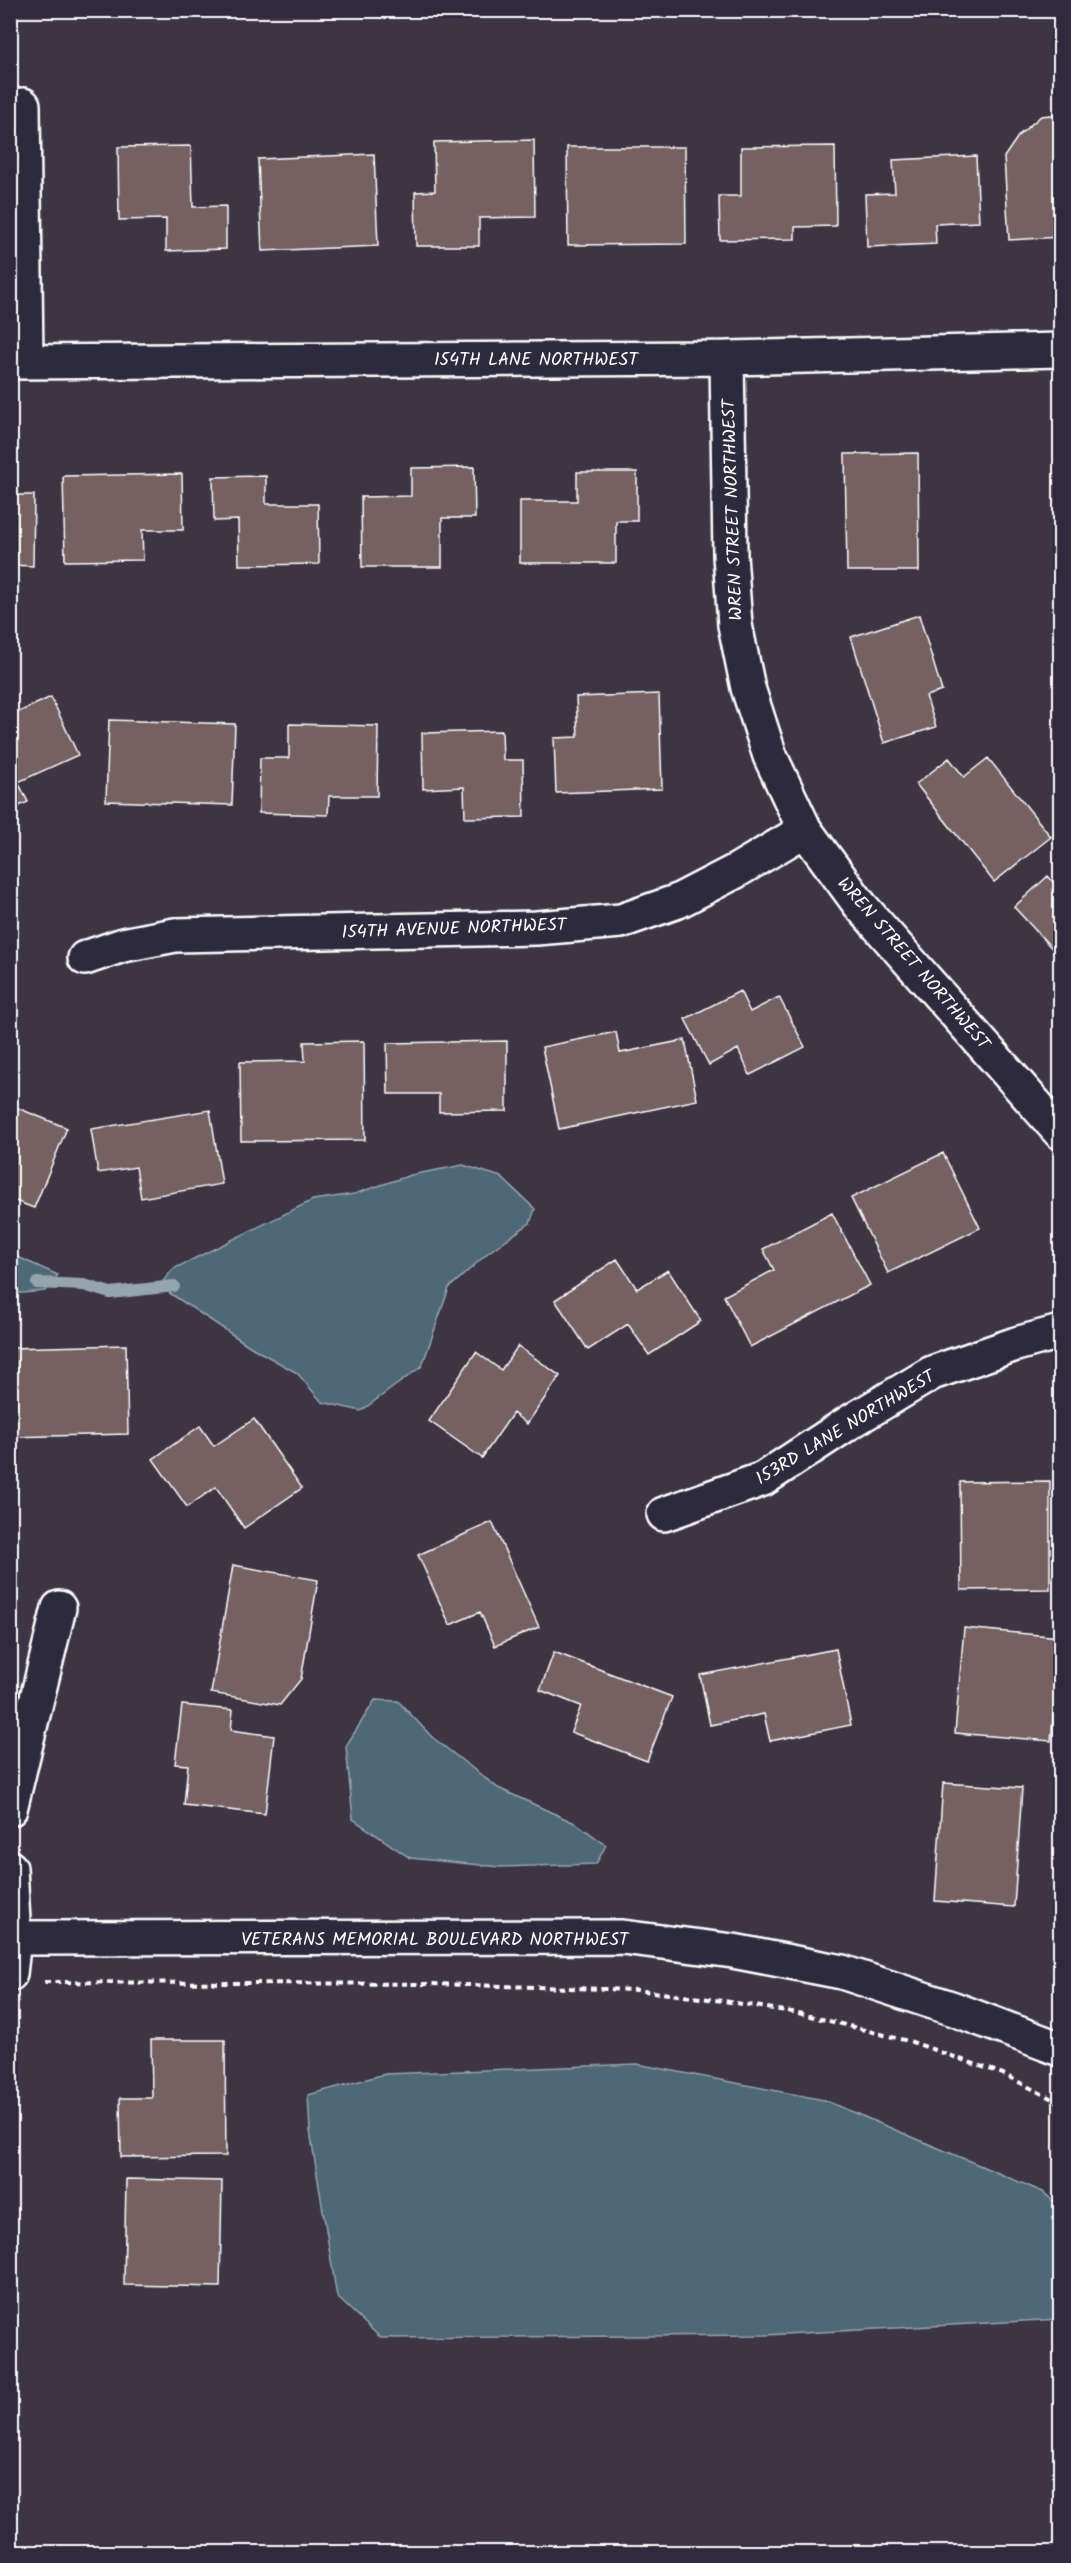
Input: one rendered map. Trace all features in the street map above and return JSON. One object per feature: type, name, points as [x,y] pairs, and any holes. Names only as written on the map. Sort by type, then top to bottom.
[{"type":"street","points":[[18,362],[23,105]]},
{"type":"street","name":"154TH LANE NORTHWEST","points":[[18,362],[727,358],[1060,350]]},
{"type":"street","name":"WREN STREET NORTHWEST","points":[[727,358],[730,555],[735,625],[748,688],[770,756],[805,830],[860,905],[1060,1132]]},
{"type":"street","name":"154TH AVENUE NORTHWEST","points":[[85,958],[123,945],[175,935],[536,928],[621,921],[678,901],[736,871],[805,830]]},
{"type":"street","name":"153RD LANE NORTHWEST","points":[[664,1514],[763,1479],[850,1422],[932,1373],[1016,1344],[1060,1332]]},
{"type":"street","points":[[10,1809],[59,1608]]},
{"type":"street","points":[[10,1868],[12,1938],[22,1978]]},
{"type":"street","name":"VETERANS MEMORIAL BOULEVARD NORTHWEST","points":[[12,1938],[622,1937],[733,1951],[842,1972],[1057,2040]]},
{"type":"path","points":[[22,1978],[106,1984],[434,1984],[637,1990],[798,2013],[912,2042],[1003,2074],[1060,2103]]},
{"type":"water","points":[[463,1165],[501,1177],[535,1209],[530,1223],[489,1252],[449,1288],[422,1366],[361,1411],[322,1402],[297,1373],[251,1347],[159,1286],[173,1269],[313,1200],[354,1194],[411,1175]]},
{"type":"water","points":[[11,1254],[58,1275],[45,1291],[11,1294]]},
{"type":"water","points":[[375,1700],[398,1701],[432,1737],[498,1788],[577,1824],[606,1845],[596,1864],[500,1867],[410,1858],[353,1819],[346,1746]]},
{"type":"water","points":[[637,2064],[824,2100],[1043,2192],[1060,2207],[1060,2319],[766,2335],[381,2338],[337,2297],[310,2131],[308,2095],[385,2074]]},
{"type":"building","points":[[1060,114],[1060,237],[1009,240],[1004,157],[1019,135],[1041,116]]},
{"type":"building","points":[[534,140],[535,217],[479,218],[479,246],[416,246],[415,192],[435,191],[434,142]]},
{"type":"building","points":[[191,146],[193,207],[226,206],[226,249],[166,251],[166,219],[119,220],[118,147]]},
{"type":"building","points":[[835,146],[836,226],[795,227],[795,239],[720,240],[719,196],[741,196],[741,147]]},
{"type":"building","points":[[567,147],[685,147],[686,244],[568,245]]},
{"type":"building","points":[[374,154],[378,246],[262,251],[258,159]]},
{"type":"building","points":[[976,156],[979,222],[935,224],[936,244],[867,247],[865,194],[895,193],[893,160]]},
{"type":"building","points":[[918,453],[919,571],[847,571],[845,454]]},
{"type":"building","points":[[474,467],[475,518],[442,518],[442,567],[362,567],[361,497],[411,496],[411,468]]},
{"type":"building","points":[[577,472],[637,472],[637,521],[616,521],[616,563],[520,563],[520,501],[577,501]]},
{"type":"building","points":[[182,474],[183,530],[142,530],[143,560],[65,561],[63,476]]},
{"type":"building","points":[[266,476],[266,504],[318,504],[319,564],[239,565],[238,520],[214,521],[213,477]]},
{"type":"building","points":[[10,495],[34,495],[33,566],[10,565]]},
{"type":"building","points":[[919,615],[942,691],[926,696],[936,727],[884,743],[851,637]]},
{"type":"building","points":[[659,694],[662,789],[556,793],[554,738],[578,737],[576,697]]},
{"type":"building","points":[[51,697],[78,755],[18,782],[28,802],[10,810],[10,716]]},
{"type":"building","points":[[109,720],[235,724],[232,805],[106,801]]},
{"type":"building","points":[[289,724],[378,726],[377,796],[329,796],[328,815],[259,813],[260,758],[289,758]]},
{"type":"building","points":[[502,731],[503,760],[523,760],[524,817],[465,818],[464,787],[423,789],[422,733]]},
{"type":"building","points":[[949,758],[964,777],[988,758],[1051,837],[994,882],[916,784]]},
{"type":"building","points":[[1048,876],[1060,890],[1060,957],[1014,907]]},
{"type":"building","points":[[740,991],[750,1012],[779,997],[805,1047],[750,1075],[738,1049],[709,1065],[685,1019]]},
{"type":"building","points":[[616,1032],[620,1053],[685,1040],[697,1100],[559,1129],[542,1047]]},
{"type":"building","points":[[364,1041],[365,1140],[241,1141],[240,1062],[305,1061],[304,1042]]},
{"type":"building","points":[[507,1041],[507,1111],[439,1112],[439,1094],[388,1094],[387,1043]]},
{"type":"building","points":[[10,1105],[67,1128],[34,1208],[10,1199]]},
{"type":"building","points":[[210,1110],[222,1184],[141,1198],[136,1167],[98,1173],[91,1129]]},
{"type":"building","points":[[943,1153],[980,1228],[888,1273],[851,1198]]},
{"type":"building","points":[[832,1213],[870,1285],[750,1347],[724,1296],[774,1270],[763,1249]]},
{"type":"building","points":[[617,1259],[637,1289],[668,1270],[701,1321],[649,1355],[628,1324],[588,1350],[555,1300]]},
{"type":"building","points":[[126,1345],[128,1434],[10,1437],[10,1348]]},
{"type":"building","points":[[518,1346],[560,1376],[527,1424],[513,1413],[482,1458],[429,1421],[476,1352],[501,1370]]},
{"type":"building","points":[[254,1419],[302,1488],[244,1528],[216,1487],[187,1507],[153,1459],[200,1426],[214,1446]]},
{"type":"building","points":[[1050,1481],[1050,1589],[961,1590],[960,1482]]},
{"type":"building","points":[[492,1522],[539,1627],[495,1646],[480,1612],[450,1625],[418,1555]]},
{"type":"building","points":[[233,1565],[318,1580],[301,1679],[280,1705],[211,1693]]},
{"type":"building","points":[[964,1628],[1060,1637],[1051,1741],[955,1733]]},
{"type":"building","points":[[836,1649],[851,1725],[770,1741],[764,1714],[710,1725],[700,1675]]},
{"type":"building","points":[[554,1652],[672,1697],[647,1761],[571,1732],[581,1706],[540,1690]]},
{"type":"building","points":[[182,1705],[233,1710],[231,1730],[274,1736],[265,1814],[184,1805],[188,1765],[175,1764]]},
{"type":"building","points":[[943,1783],[1022,1788],[1014,1907],[935,1901]]},
{"type":"building","points":[[151,2040],[225,2040],[226,2156],[121,2157],[120,2098],[152,2098]]},
{"type":"building","points":[[126,2179],[222,2181],[220,2287],[124,2285]]},
{"type":"waterway","points":[[37,1283],[84,1285],[110,1293],[174,1286]]}]
